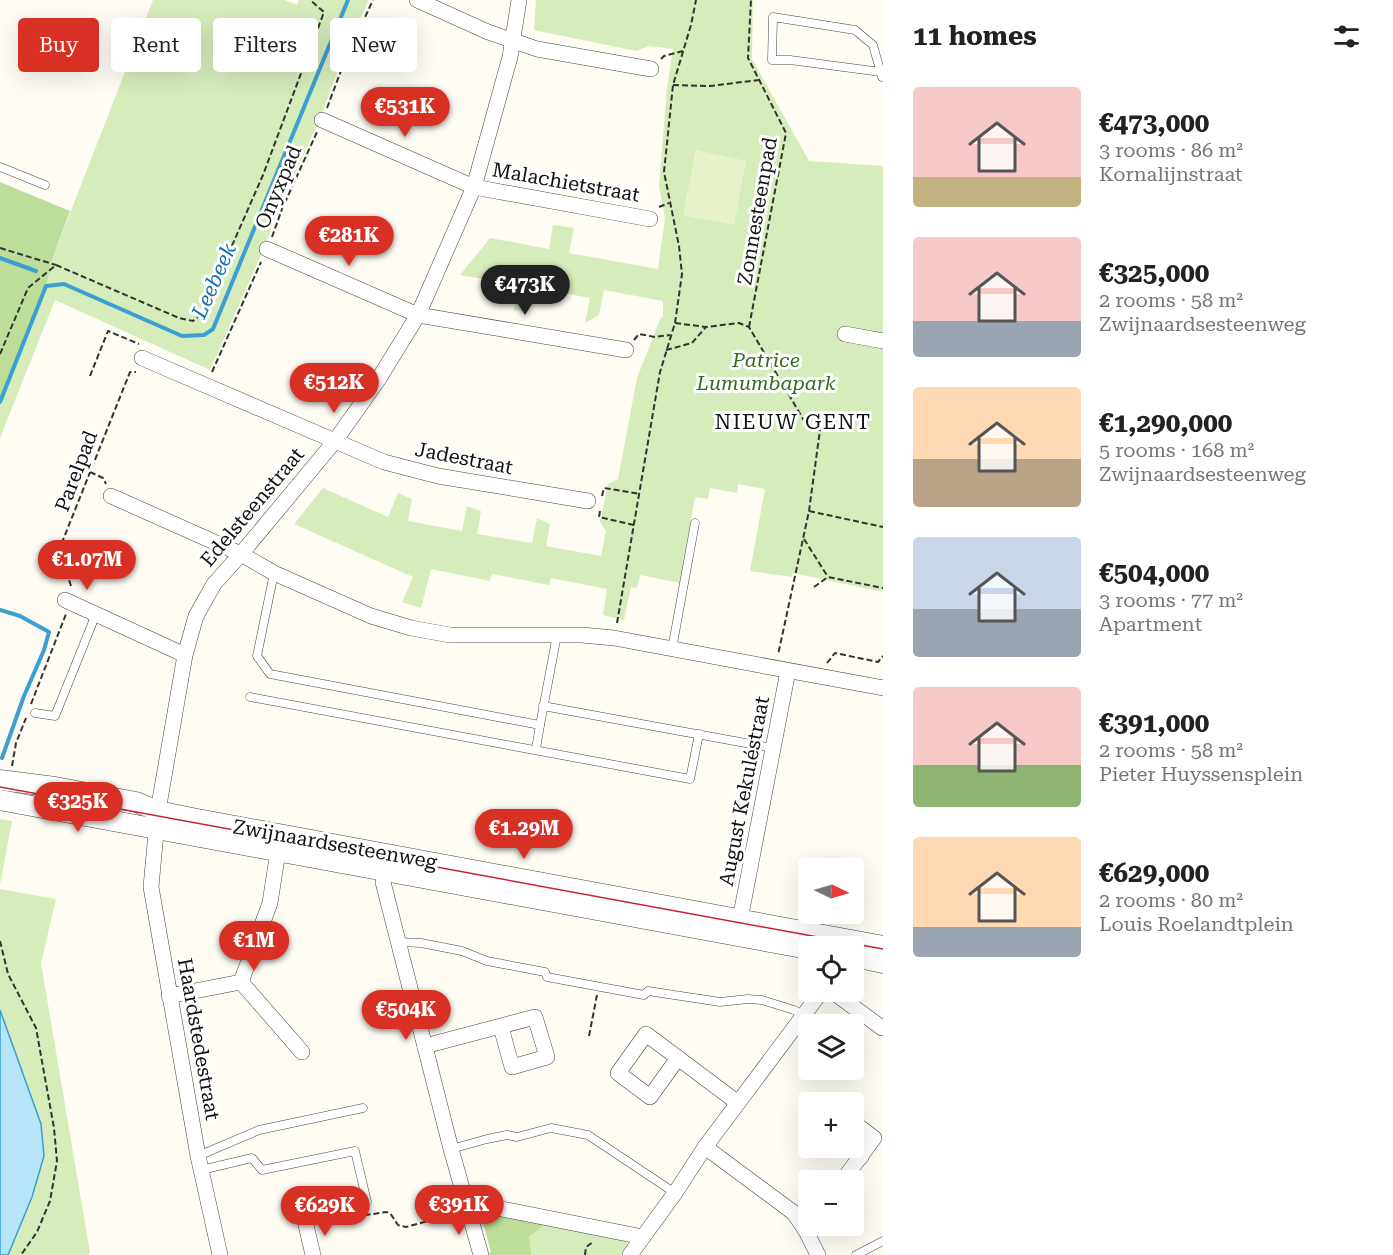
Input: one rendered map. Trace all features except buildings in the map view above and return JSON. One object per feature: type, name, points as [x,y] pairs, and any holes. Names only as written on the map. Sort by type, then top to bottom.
[{"type":"street","points":[[417,0],[488,32],[537,49],[651,69]]},
{"type":"street","name":"Edelsteenstraat","points":[[155,819],[185,654],[196,616],[214,584],[242,554],[335,441],[378,380],[418,315],[474,187],[513,40],[519,0]]},
{"type":"street","name":"Malachietstraat","points":[[322,120],[474,187],[650,219]]},
{"type":"street","points":[[267,249],[418,315],[626,350]]},
{"type":"street","points":[[845,334],[883,341]]},
{"type":"street","name":"Jadestraat","points":[[142,358],[384,462],[438,476],[588,501]]},
{"type":"street","points":[[111,496],[242,554],[274,573],[371,615],[411,628],[450,635],[556,635],[614,638],[883,688]]},
{"type":"street","points":[[69,601],[185,654]]},
{"type":"street","name":"August Kekuléstraat","points":[[739,928],[773,748],[782,670]]},
{"type":"street","name":"Zwijnaardsesteenweg","points":[[5,781],[55,787],[136,802],[155,819],[278,851],[385,871],[739,928],[883,946]]},
{"type":"street","name":"Zwijnaardsesteenweg","points":[[0,800],[155,819],[739,928],[798,946]]},
{"type":"street","name":"Haardstedestraat","points":[[155,819],[151,886],[200,1163],[220,1255]]},
{"type":"street","points":[[241,982],[270,903],[278,851]]},
{"type":"street","points":[[385,871],[383,882],[451,1149],[481,1255]]},
{"type":"street","points":[[864,959],[883,963]]},
{"type":"street","points":[[169,996],[241,982]]},
{"type":"street","points":[[241,982],[302,1052]]},
{"type":"street","points":[[803,1014],[813,1002]]},
{"type":"street","points":[[847,1002],[883,1028]]},
{"type":"street","points":[[631,1255],[705,1147],[798,1020]]},
{"type":"street","points":[[425,1046],[501,1027]]},
{"type":"street","points":[[678,1058],[738,1103]]},
{"type":"street","points":[[864,1130],[874,1138],[864,1153]]},
{"type":"street","points":[[705,1147],[798,1217]]},
{"type":"street","points":[[851,1170],[860,1158]]},
{"type":"street","points":[[468,1208],[482,1205],[644,1237]]},
{"type":"street","points":[[306,1226],[313,1255]]},
{"type":"street","points":[[811,1236],[818,1255]]},
{"type":"lane","points":[[773,17],[855,30],[873,45],[882,75],[790,60],[772,60],[773,17]]},
{"type":"lane","points":[[0,167],[45,185]]},
{"type":"lane","points":[[672,649],[695,523]]},
{"type":"lane","points":[[274,573],[257,656],[270,674],[540,725]]},
{"type":"lane","points":[[35,713],[55,716],[96,612]]},
{"type":"lane","points":[[536,749],[556,635]]},
{"type":"lane","points":[[250,697],[690,779],[699,734]]},
{"type":"lane","points":[[543,706],[773,748]]},
{"type":"lane","points":[[155,819],[191,828],[798,939]]},
{"type":"lane","points":[[155,819],[883,953]]},
{"type":"lane","points":[[398,942],[414,942],[462,951],[494,962],[545,972],[547,977],[598,987],[644,995],[648,991],[720,1002],[762,1000],[800,1014]]},
{"type":"lane","points":[[864,951],[883,953]]},
{"type":"lane","points":[[200,1163],[259,1130],[363,1108]]},
{"type":"lane","points":[[451,1149],[497,1137],[507,1135],[517,1137],[551,1128],[588,1135],[675,1193]]},
{"type":"lane","points":[[200,1163],[252,1158],[262,1170],[355,1151],[367,1202]]},
{"type":"lane","points":[[856,1255],[883,1241]]},
{"type":"path","points":[[0,248],[56,265],[179,318],[194,321],[202,314],[263,175],[324,12],[310,0]]},
{"type":"path","name":"Onyxpad","points":[[207,385],[322,120],[345,60],[373,0]]},
{"type":"path","points":[[614,638],[660,372],[675,323],[682,274],[679,246],[664,172],[673,85],[696,0]]},
{"type":"path","name":"Zonnesteenpad","points":[[749,327],[786,133],[748,58],[751,0]]},
{"type":"path","points":[[651,69],[664,56],[683,51]]},
{"type":"path","points":[[673,85],[710,86],[759,80]]},
{"type":"path","points":[[0,354],[28,288],[56,265]]},
{"type":"path","points":[[675,323],[706,327],[739,323],[749,327],[806,424],[820,430],[809,511],[782,670]]},
{"type":"path","points":[[666,350],[692,343],[706,327]]},
{"type":"path","points":[[90,376],[108,331],[147,346],[142,358]]},
{"type":"path","points":[[626,350],[639,334],[655,337],[670,334]]},
{"type":"path","name":"Parelpad","points":[[69,601],[72,589],[59,550],[130,372],[136,372],[142,358]]},
{"type":"path","points":[[90,472],[103,478],[111,496]]},
{"type":"path","points":[[634,525],[599,517],[604,488],[640,494]]},
{"type":"path","points":[[809,511],[883,527]]},
{"type":"path","points":[[803,538],[828,577],[883,588]]},
{"type":"path","points":[[814,587],[828,577]]},
{"type":"path","points":[[5,781],[16,742],[62,620]]},
{"type":"path","points":[[816,676],[835,654],[878,662],[883,656]]},
{"type":"path","points":[[0,940],[8,974],[36,1028],[54,1128],[57,1161],[50,1201],[37,1232],[21,1255]]},
{"type":"path","points":[[589,1036],[598,987]]},
{"type":"path","points":[[306,1226],[386,1212],[390,1213],[398,1225],[406,1227],[457,1214],[468,1208]]},
{"type":"green space","points":[[153,0],[285,0],[297,5],[299,0],[369,0],[361,18],[330,18],[330,72],[337,72],[320,119],[279,208],[264,248],[210,370],[55,300],[0,438],[0,402],[46,286],[53,257],[125,72],[201,72],[201,18],[146,18]]},
{"type":"green space","name":"Patrice Lumumbapark","points":[[536,0],[753,0],[752,59],[809,161],[883,166],[883,592],[793,573],[792,577],[750,571],[765,489],[738,484],[737,493],[710,488],[708,499],[695,497],[680,583],[640,575],[637,588],[631,587],[624,620],[603,615],[607,589],[551,578],[549,585],[492,574],[490,581],[431,569],[421,608],[402,602],[413,577],[294,524],[323,488],[388,517],[398,493],[412,499],[408,521],[462,531],[467,506],[481,511],[477,534],[532,543],[537,518],[550,524],[546,546],[601,556],[606,531],[600,522],[608,484],[618,479],[637,378],[661,317],[663,317],[663,301],[604,290],[599,315],[585,323],[590,298],[531,287],[526,312],[514,310],[519,285],[460,275],[490,238],[549,249],[553,225],[574,228],[569,253],[658,269],[665,218],[659,187],[667,88],[673,49],[649,46],[636,51],[534,30]]},
{"type":"green space","points":[[696,150],[746,161],[734,225],[683,215]]},
{"type":"green space","points":[[0,182],[70,211],[53,257],[46,286],[0,402]]},
{"type":"green space","points":[[0,819],[12,821],[0,884]]},
{"type":"green space","points":[[0,889],[56,899],[41,963],[90,1253],[88,1255],[0,1255]]},
{"type":"green space","points":[[485,1213],[626,1240],[628,1244],[621,1255],[489,1255],[491,1251],[484,1227],[478,1222],[480,1214]]},
{"type":"green space","points":[[490,1213],[545,1224],[529,1237],[531,1255],[489,1255],[491,1251],[484,1226]]},
{"type":"water","points":[[0,1010],[41,1124],[44,1156],[32,1197],[8,1255],[0,1255]]},
{"type":"waterway","name":"Leebeek","points":[[0,402],[46,286],[64,284],[182,336],[204,335],[213,329],[348,0]]},
{"type":"waterway","points":[[0,258],[36,271]]},
{"type":"waterway","name":"Leebeek","points":[[0,610],[20,616],[49,632],[2,758]]},
{"type":"tram line","points":[[0,787],[883,949]]},
{"type":"district","name":"NIEUW GENT","points":[[793,422]]}]
